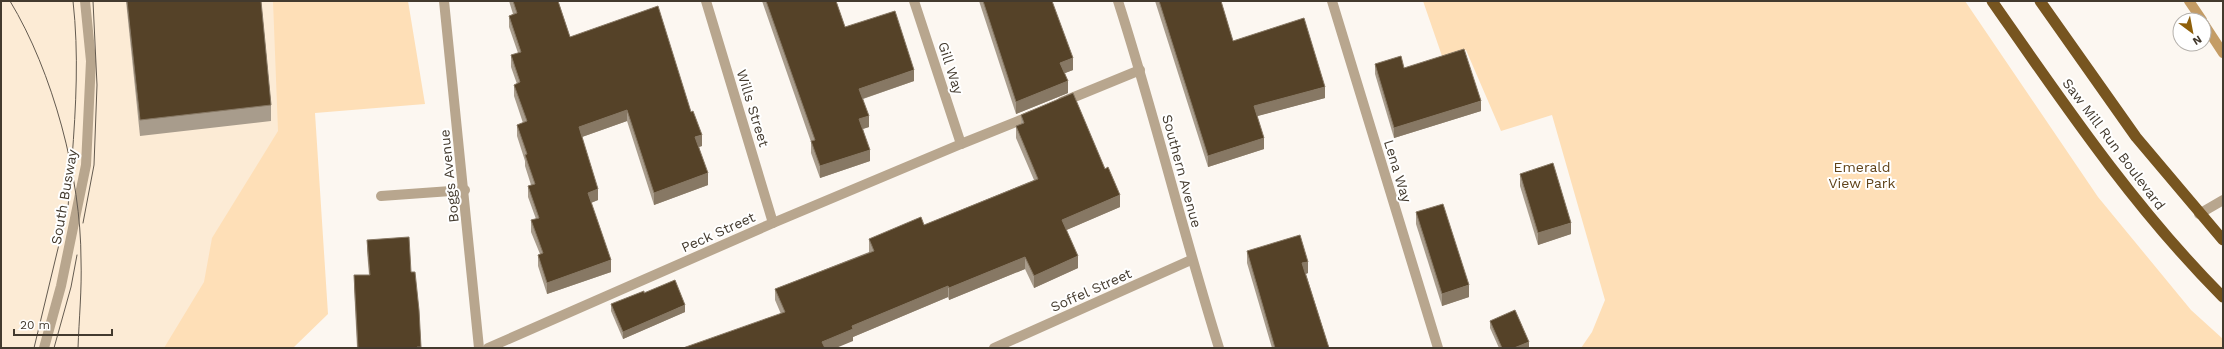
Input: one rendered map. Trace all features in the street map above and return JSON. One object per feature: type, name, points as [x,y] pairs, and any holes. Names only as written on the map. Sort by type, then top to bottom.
[{"type":"highway","name":"Saw Mill Run Boulevard","points":[[1992,1],[2105,161],[2165,234],[2223,297]]},
{"type":"highway","name":"Saw Mill Run Boulevard","points":[[2040,1],[2136,137],[2199,214],[2223,240]]},
{"type":"street","name":"South Busway","points":[[44,348],[61,286],[86,165],[92,60],[85,1]]},
{"type":"street","name":"Boggs Avenue","points":[[444,1],[465,190],[479,348]]},
{"type":"street","name":"Wills Street","points":[[706,1],[773,223]]},
{"type":"street","name":"Gill Way","points":[[914,1],[961,144]]},
{"type":"street","name":"Southern Avenue","points":[[1118,1],[1140,70],[1191,260],[1219,348]]},
{"type":"street","name":"Lena Way","points":[[1332,1],[1438,348]]},
{"type":"street","points":[[1054,106],[1140,70]]},
{"type":"street","name":"Peck Street","points":[[488,348],[773,223],[1040,112]]},
{"type":"street","points":[[381,196],[465,190]]},
{"type":"street","points":[[2199,214],[2223,200]]},
{"type":"street","name":"Soffel Street","points":[[998,346],[1191,260]]},
{"type":"shaded area","points":[[1,1],[304,1],[305,108],[185,348],[1,348]]},
{"type":"green space","points":[[273,1],[408,1],[425,104],[315,113],[328,314],[293,348],[164,348],[204,282],[212,238],[278,131]]},
{"type":"green space","name":"Emerald View Park","points":[[1423,1],[1965,1],[2098,197],[2191,310],[2223,339],[2223,348],[1581,348],[1592,332],[1605,300],[1552,115],[1501,131],[1466,50],[1442,56]]},
{"type":"building","points":[[127,1],[261,1],[271,105],[140,120]]},
{"type":"building","points":[[513,1],[558,1],[570,37],[658,6],[691,112],[693,111],[702,135],[695,137],[708,173],[654,193],[627,110],[579,127],[598,189],[588,193],[611,260],[547,283],[538,255],[543,253],[531,220],[539,218],[528,186],[535,184],[517,125],[527,121],[514,85],[520,82],[511,55],[521,52],[509,16],[517,13]]},
{"type":"building","points":[[766,1],[836,1],[845,27],[895,11],[914,70],[859,89],[869,116],[859,119],[870,150],[820,166],[811,141],[815,140]]},
{"type":"building","points":[[983,1],[1052,1],[1073,58],[1060,63],[1068,81],[1016,102]]},
{"type":"building","points":[[1159,1],[1221,1],[1233,41],[1304,18],[1325,87],[1254,106],[1264,138],[1208,156]]},
{"type":"building","points":[[1464,49],[1481,101],[1394,128],[1375,64],[1401,56],[1404,68]]},
{"type":"building","points":[[1073,93],[1105,169],[1108,167],[1120,195],[1062,220],[1078,256],[1034,276],[1025,257],[949,288],[948,286],[852,326],[853,329],[822,342],[825,348],[683,348],[785,312],[775,289],[874,251],[869,239],[921,217],[924,225],[1038,179],[1016,126],[1024,123],[1021,115]]},
{"type":"building","points":[[1553,163],[1571,223],[1538,233],[1520,174]]},
{"type":"building","points":[[1443,204],[1469,285],[1442,294],[1416,212]]},
{"type":"building","points":[[1300,235],[1308,262],[1302,263],[1329,348],[1275,348],[1247,251]]},
{"type":"building","points":[[409,237],[411,272],[415,272],[421,347],[358,348],[354,275],[370,275],[367,240]]},
{"type":"building","points":[[675,280],[685,305],[623,332],[611,304],[644,291],[644,293]]},
{"type":"building","points":[[1515,310],[1529,342],[1514,348],[1502,348],[1490,321]]},
{"type":"waterway","points":[[2189,1],[2197,12]]},
{"type":"waterway","points":[[2212,36],[2223,53]]},
{"type":"tram line","points":[[10,1],[39,60],[62,126],[70,160],[80,228],[81,282],[78,348]]},
{"type":"tram line","points":[[72,159],[76,100],[76,41],[73,1]]},
{"type":"tram line","points":[[83,223],[94,165],[97,85],[93,1]]},
{"type":"tram line","points":[[34,348],[68,207],[70,183]]},
{"type":"tram line","points":[[54,348],[71,287],[77,255]]}]
